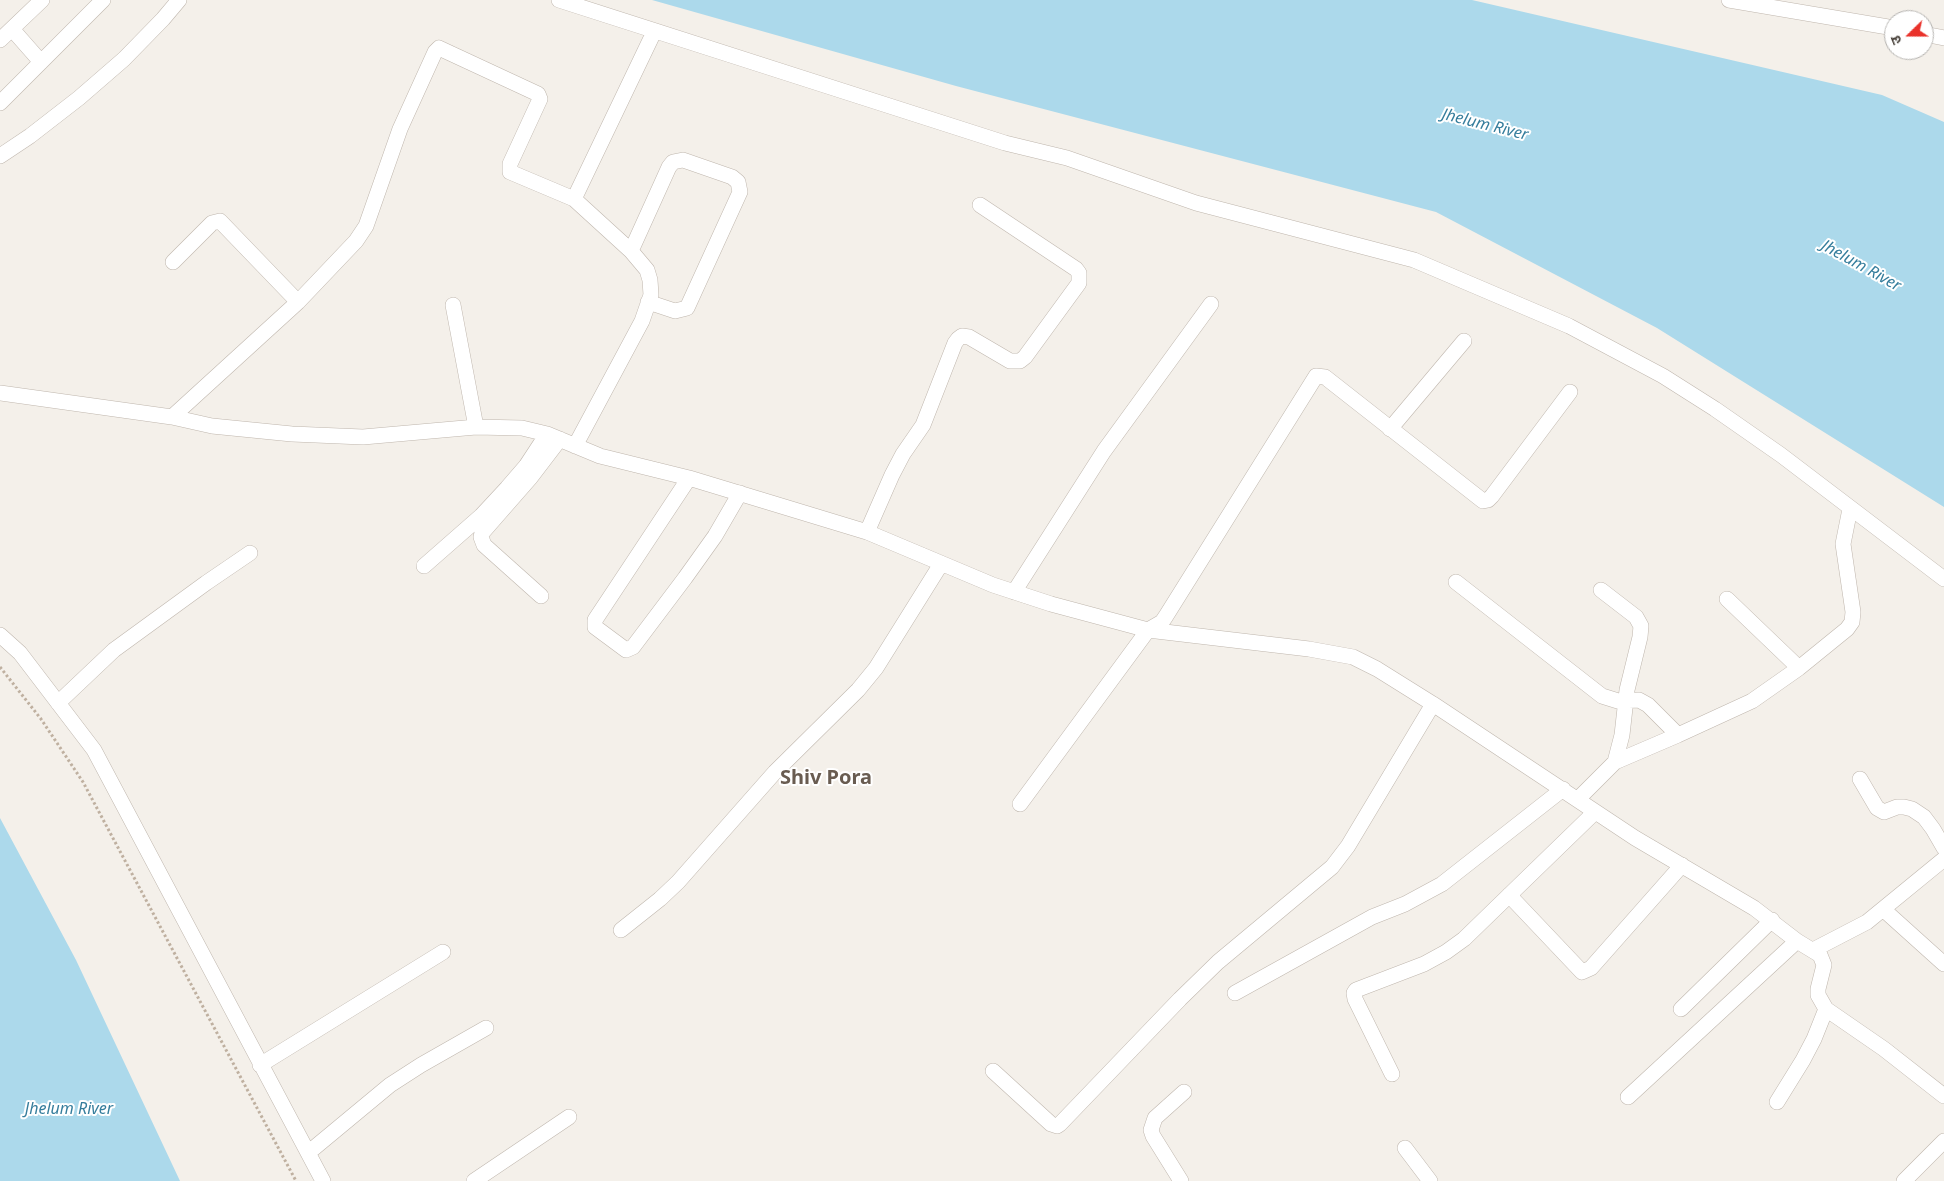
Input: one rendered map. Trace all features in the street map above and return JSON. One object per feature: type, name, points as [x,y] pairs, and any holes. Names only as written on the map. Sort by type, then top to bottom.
[{"type":"street","points":[[0,40],[42,0]]},
{"type":"street","points":[[0,103],[103,0]]},
{"type":"street","points":[[0,156],[30,136],[79,98],[124,59],[179,0]]},
{"type":"street","points":[[559,0],[1005,143],[1067,158],[1196,203],[1414,260],[1569,326],[1663,376],[1715,409],[1781,455],[1944,579]]},
{"type":"street","points":[[1729,0],[1884,26]]},
{"type":"street","points":[[12,28],[41,62]]},
{"type":"street","points":[[574,199],[654,32]]},
{"type":"street","points":[[172,417],[298,302],[344,255],[366,226],[400,129],[435,52],[439,48],[538,94],[540,99],[510,164],[509,169],[512,174],[574,199],[631,251],[647,270],[651,288],[642,321],[575,446]]},
{"type":"street","points":[[631,251],[673,162],[683,160],[738,182],[740,192],[687,308],[675,311],[648,302]]},
{"type":"street","points":[[867,532],[892,475],[903,454],[923,425],[958,339],[962,336],[969,336],[1010,361],[1020,361],[1025,357],[1078,283],[1079,273],[1076,269],[980,205]]},
{"type":"street","points":[[173,262],[212,223],[220,221],[298,302]]},
{"type":"street","points":[[1014,592],[1104,451],[1211,304]]},
{"type":"street","points":[[453,305],[476,428]]},
{"type":"street","points":[[1390,429],[1464,341]]},
{"type":"street","points":[[1020,804],[1148,630],[1162,622],[1316,376],[1325,377],[1483,501],[1488,500],[1492,496],[1570,392]]},
{"type":"street","points":[[0,393],[172,417],[212,426],[301,435],[363,437],[476,428],[522,428],[554,436],[600,456],[689,478],[867,532],[940,564],[1014,592],[1148,630],[1310,649],[1354,657],[1433,704],[1595,812],[1754,908],[1797,941],[1813,950],[1823,959],[1824,965],[1818,989],[1821,1002],[1826,1008],[1944,1096]]},
{"type":"street","points":[[424,566],[481,516],[554,436]]},
{"type":"street","points":[[541,596],[484,545],[482,533],[531,477],[554,436]]},
{"type":"street","points":[[689,478],[595,620],[595,627],[626,650],[633,647],[716,536],[740,493]]},
{"type":"street","points":[[1578,799],[1615,762],[1752,700],[1799,668],[1847,629],[1852,622],[1852,598],[1843,544],[1850,509]]},
{"type":"street","points":[[58,703],[114,650],[250,553]]},
{"type":"street","points":[[621,930],[678,882],[775,772],[858,690],[876,668],[940,564]]},
{"type":"street","points":[[1456,582],[1602,696],[1610,700],[1639,700],[1648,705],[1678,735]]},
{"type":"street","points":[[1601,590],[1636,617],[1640,623],[1640,637],[1627,690],[1622,735],[1615,762]]},
{"type":"street","points":[[1727,599],[1799,668]]},
{"type":"street","points":[[0,635],[20,653],[94,750],[323,1181]]},
{"type":"street","points":[[992,1071],[1051,1124],[1057,1126],[1060,1124],[1218,962],[1332,867],[1348,846],[1433,704]]},
{"type":"street","points":[[1860,779],[1877,808],[1884,812],[1904,806],[1912,809],[1924,817],[1933,828],[1944,848]]},
{"type":"street","points":[[1235,993],[1372,918],[1405,904],[1442,884],[1563,789]]},
{"type":"street","points":[[1392,1074],[1354,999],[1354,993],[1360,988],[1424,964],[1464,939],[1595,812]]},
{"type":"street","points":[[1813,950],[1851,932],[1884,910],[1944,859]]},
{"type":"street","points":[[1509,895],[1578,970],[1582,972],[1591,968],[1682,865]]},
{"type":"street","points":[[1884,910],[1944,964]]},
{"type":"street","points":[[1681,1010],[1772,920]]},
{"type":"street","points":[[1628,1097],[1797,941]]},
{"type":"street","points":[[260,1065],[443,952]]},
{"type":"street","points":[[1777,1102],[1807,1053],[1826,1008]]},
{"type":"street","points":[[308,1153],[390,1085],[486,1028]]},
{"type":"street","points":[[1182,1181],[1151,1130],[1155,1118],[1184,1092]]},
{"type":"street","points":[[474,1181],[570,1117]]},
{"type":"street","points":[[1904,1181],[1944,1141]]},
{"type":"street","points":[[1405,1148],[1430,1181]]},
{"type":"path","points":[[0,666],[41,719],[83,782],[296,1181]]},
{"type":"water","points":[[652,0],[1472,0],[1882,95],[1944,122],[1944,507],[1657,328],[1436,212],[956,86]]},
{"type":"water","name":"Jhelum River","points":[[0,818],[76,960],[180,1181],[0,1181]]},
{"type":"district","name":"Shiv Pora","points":[[826,778]]}]
